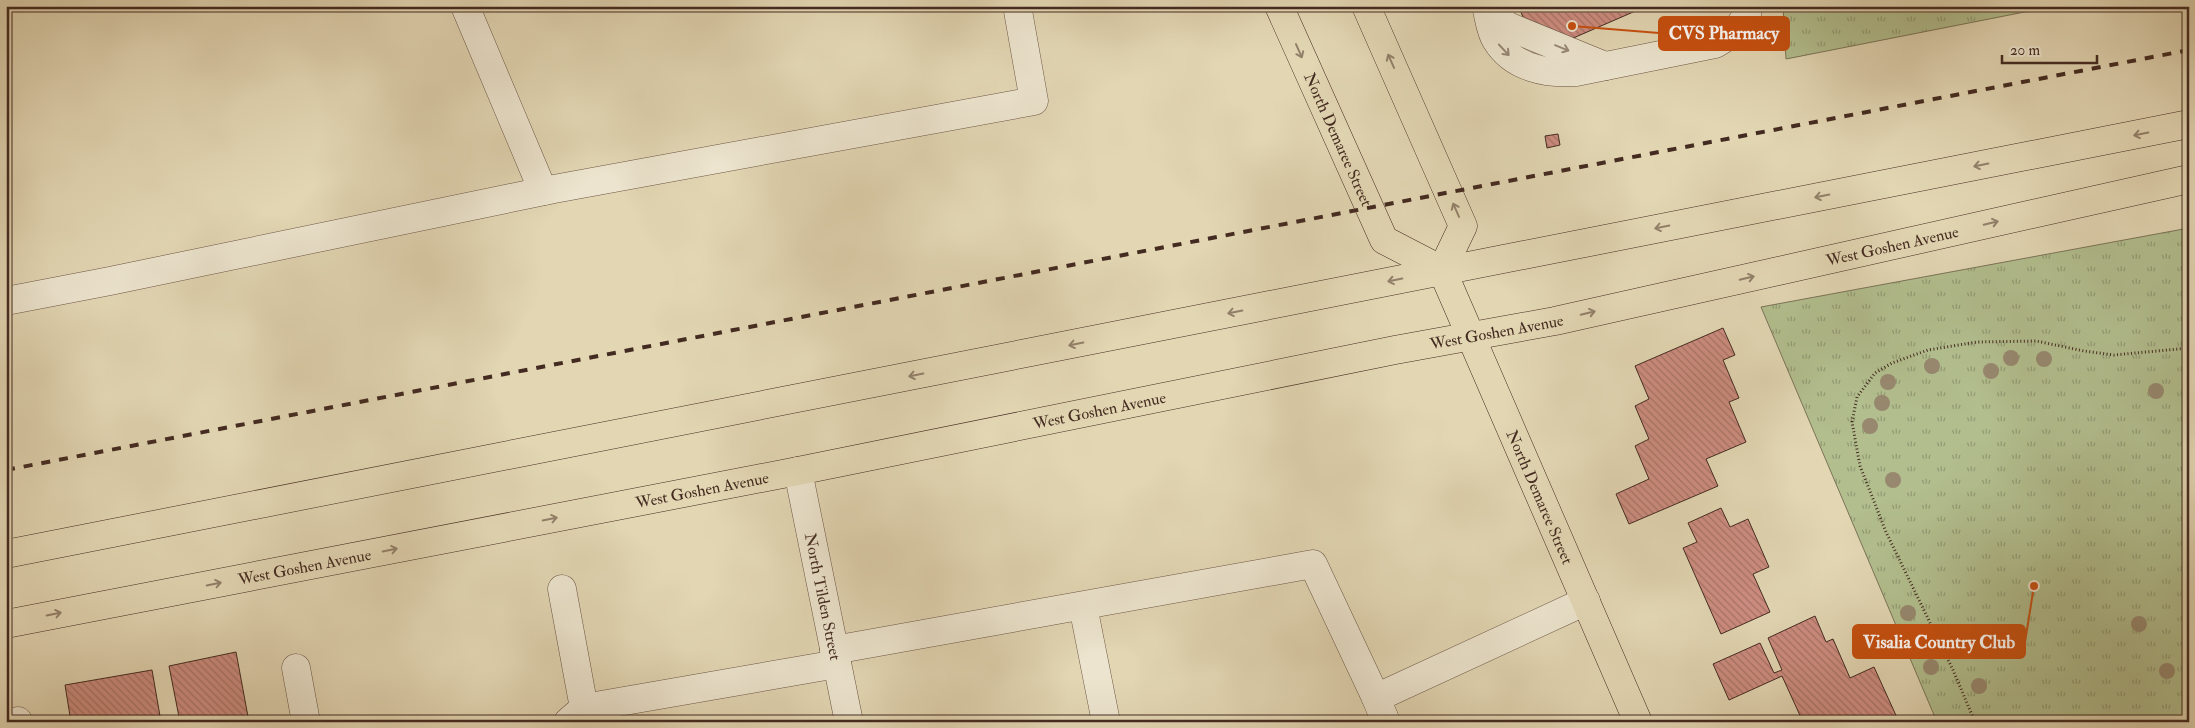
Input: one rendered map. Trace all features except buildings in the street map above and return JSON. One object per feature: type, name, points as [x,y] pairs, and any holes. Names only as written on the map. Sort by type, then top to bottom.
[{"type":"main road","name":"North Demaree Street","points":[[1279,6],[1384,240],[1442,270],[1638,722]]},
{"type":"main road","points":[[1366,6],[1463,226],[1442,270]]},
{"type":"main road","points":[[6,554],[2189,124]]},
{"type":"main road","name":"West Goshen Avenue","points":[[6,624],[798,471],[1565,318],[2189,179]]},
{"type":"street","points":[[465,6],[544,191]]},
{"type":"street","points":[[1486,6],[1495,39],[1506,52],[1518,62],[1539,70],[1558,73],[1605,66],[1715,44],[1735,32],[1747,15],[1747,6]]},
{"type":"street","points":[[1493,6],[1506,25],[1605,66]]},
{"type":"street","points":[[6,301],[544,191],[1034,101],[1016,8]]},
{"type":"street","name":"North Tilden Street","points":[[798,471],[849,722]]},
{"type":"street","points":[[562,589],[576,715],[836,657],[1083,606],[1313,564],[1381,710],[1586,601]]},
{"type":"street","points":[[1083,606],[1106,722]]},
{"type":"street","points":[[296,668],[306,722]]},
{"type":"path","points":[[1975,722],[1953,670],[1886,532],[1860,466],[1852,422],[1858,397],[1875,373],[1892,363],[1928,350],[1977,342],[2051,342],[2084,351],[2114,355],[2189,348]]},
{"type":"green space","points":[[1783,6],[2055,6],[1786,59]]},
{"type":"green space","points":[[2189,228],[2189,722],[1937,722],[1761,307]]},
{"type":"railway","points":[[6,470],[2189,50]]},
{"type":"place","name":"CVS Pharmacy","points":[[1572,26]]},
{"type":"place","name":"Visalia Country Club","points":[[2034,586]]}]
